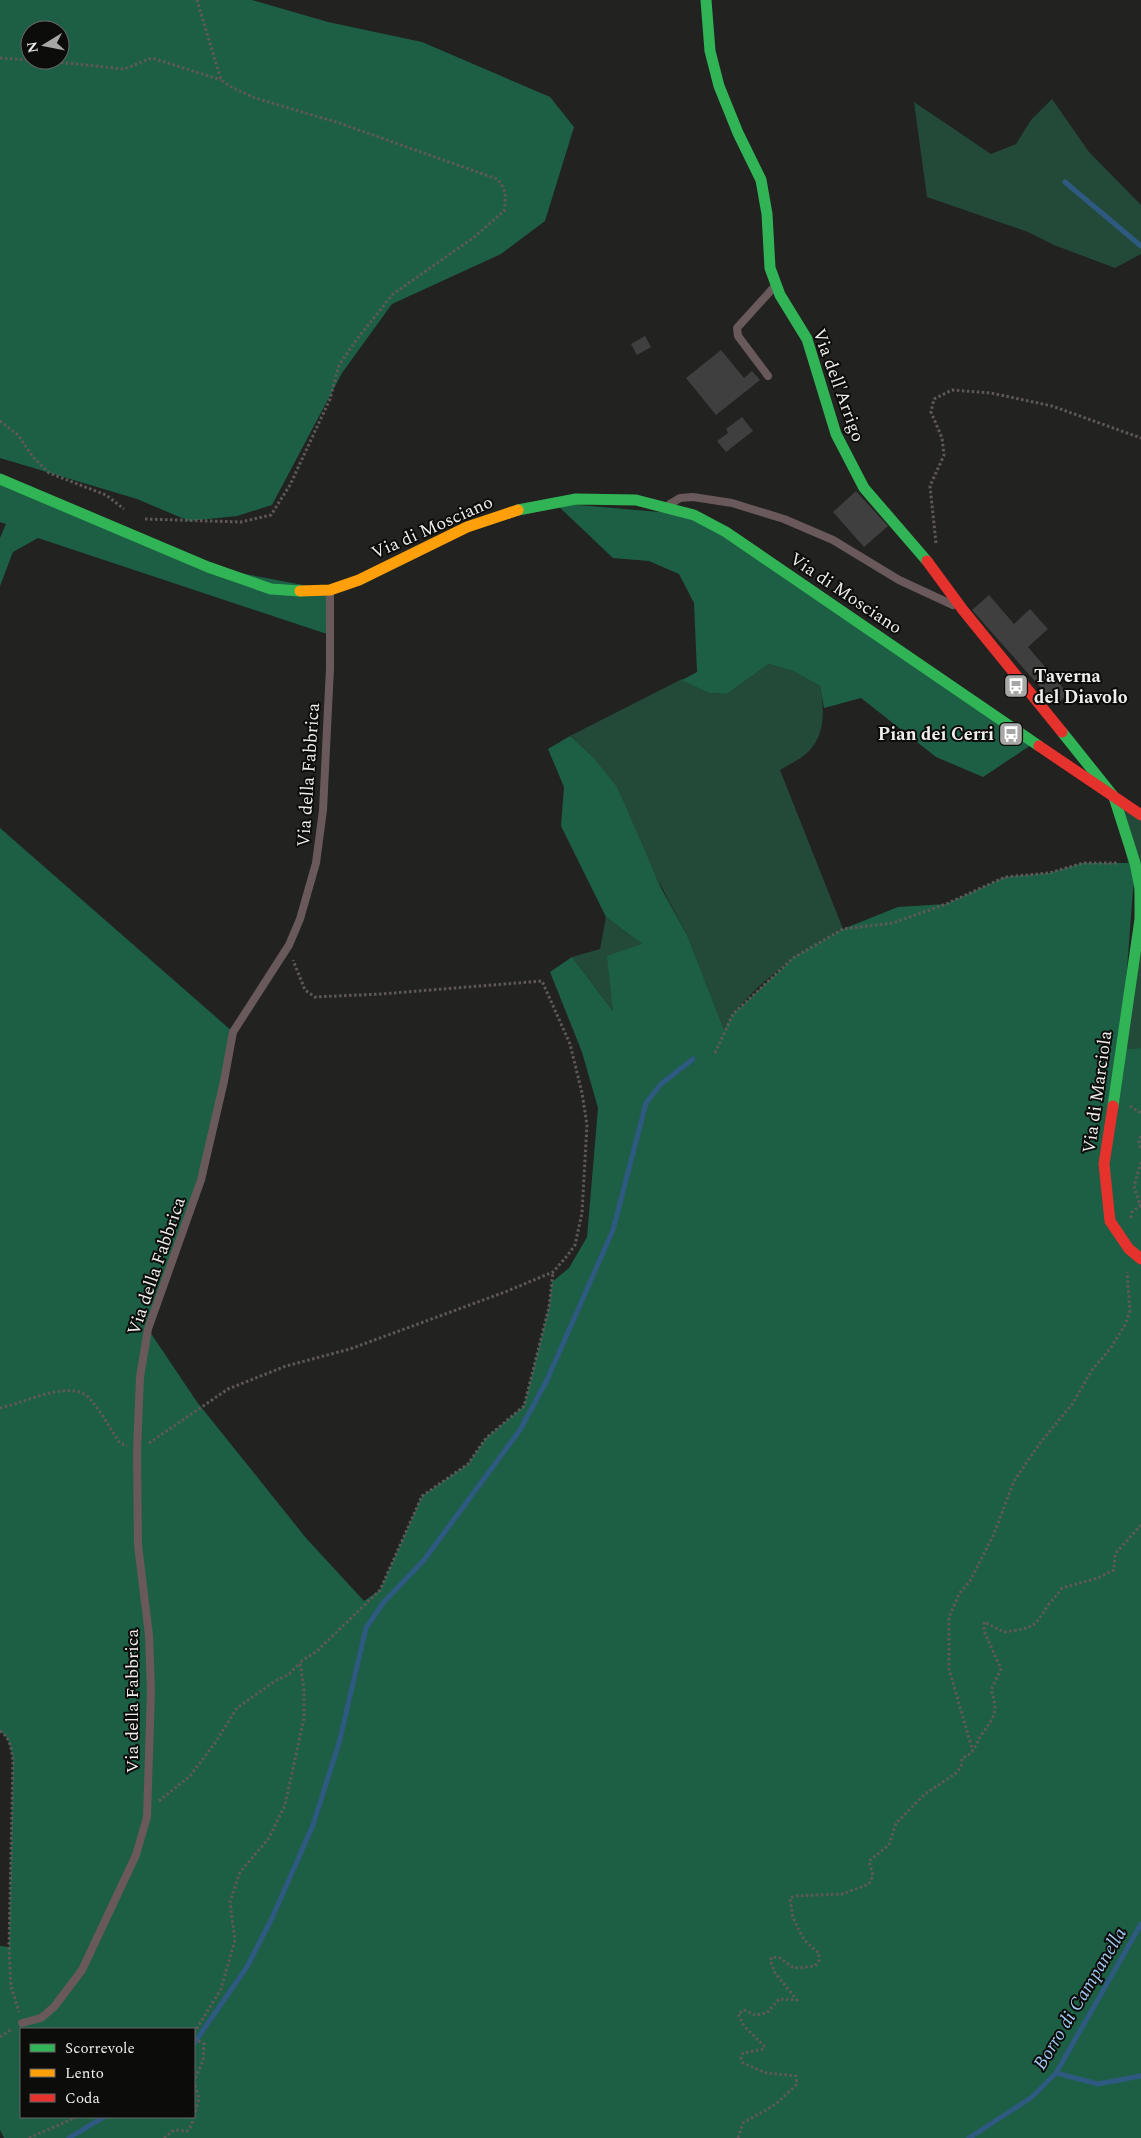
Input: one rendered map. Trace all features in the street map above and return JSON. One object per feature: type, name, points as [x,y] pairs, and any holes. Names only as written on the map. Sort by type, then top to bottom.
[{"type":"street","name":"Via dell'Arrigo","points":[[706,0],[705,9],[710,51],[719,86],[761,180],[767,214],[770,268],[780,295],[807,339],[836,434],[864,488],[940,576],[963,610],[1114,797]]},
{"type":"street","name":"Via di Mosciano","points":[[0,479],[134,534],[208,567],[271,589],[293,591],[330,590],[360,580],[467,527],[510,512],[576,499],[636,500],[694,515],[726,532],[1141,815]]},
{"type":"street","name":"Via di Marciola","points":[[1114,797],[1135,862],[1140,888],[1140,918],[1104,1164],[1110,1221],[1129,1249],[1141,1260]]},
{"type":"lane","points":[[768,376],[738,336],[738,328],[776,285]]},
{"type":"lane","points":[[664,507],[680,498],[693,497],[732,503],[784,519],[833,540],[899,580],[963,610]]},
{"type":"lane","name":"Via della Fabbrica","points":[[22,2023],[41,2018],[54,2007],[82,1970],[136,1855],[147,1817],[151,1691],[149,1635],[138,1545],[137,1451],[140,1377],[148,1328],[201,1180],[224,1081],[232,1032],[289,945],[300,919],[316,863],[323,810],[330,668],[330,590]]},
{"type":"path","points":[[197,0],[221,80]]},
{"type":"path","points":[[0,58],[20,59]]},
{"type":"path","points":[[70,63],[124,69],[152,58],[221,80],[255,98],[339,123],[497,179],[504,186],[506,197],[504,211],[473,238],[393,294],[357,339],[339,365],[330,399],[290,485],[271,515],[241,522],[196,519],[132,520]]},
{"type":"path","points":[[936,548],[930,486],[944,455],[942,438],[932,412],[934,399],[952,390],[991,393],[1052,406],[1141,438]]},
{"type":"path","points":[[0,421],[18,435],[33,457],[49,473],[106,495],[128,512],[132,520],[134,534]]},
{"type":"path","points":[[715,1053],[732,1014],[792,958],[843,929],[893,923],[946,904],[1005,877],[1049,873],[1083,864],[1135,862]]},
{"type":"path","points":[[0,1408],[49,1393],[72,1390],[88,1396],[120,1443],[137,1451],[228,1389],[286,1366],[350,1349],[399,1332],[553,1272],[575,1245],[582,1214],[588,1125],[570,1044],[542,981],[381,994],[316,996],[306,990],[295,968],[289,945]]},
{"type":"path","points":[[1141,1136],[1139,1141],[1141,1150]]},
{"type":"path","points":[[1141,1162],[1134,1186],[1141,1208]]},
{"type":"path","points":[[973,1752],[949,1669],[949,1617],[994,1534],[1014,1481],[1073,1403],[1092,1370],[1110,1349],[1124,1325],[1130,1311],[1126,1269],[1129,1249]]},
{"type":"path","points":[[147,1817],[155,1805],[190,1776],[215,1743],[237,1708],[275,1680],[288,1675],[300,1662],[317,1651],[352,1619],[380,1590],[422,1496],[468,1464],[486,1438],[524,1406],[550,1307],[553,1272]]},
{"type":"path","points":[[738,2138],[743,2123],[776,2104],[797,2084],[796,2076],[766,2073],[743,2063],[743,2053],[764,2050],[764,2046],[744,2026],[738,2014],[744,2010],[755,2015],[767,2013],[779,1999],[797,2000],[775,1973],[770,1960],[772,1957],[780,1958],[794,1968],[815,1966],[819,1961],[819,1953],[804,1941],[793,1918],[790,1898],[795,1896],[842,1894],[869,1884],[873,1876],[869,1862],[889,1845],[896,1823],[925,1794],[949,1780],[961,1767],[962,1758],[973,1752],[980,1735],[993,1721],[994,1698],[991,1690],[1001,1669],[984,1631],[984,1622],[1004,1632],[1019,1628],[1028,1629],[1036,1625],[1062,1588],[1098,1578],[1114,1570],[1115,1554],[1141,1525]]},
{"type":"path","points":[[195,2031],[221,1989],[235,1940],[230,1902],[240,1872],[269,1838],[285,1805],[304,1718],[304,1690],[300,1662]]},
{"type":"path","points":[[0,1731],[5,1734],[10,1743],[13,1760],[10,1976],[11,1986],[22,2023]]},
{"type":"path","points":[[195,2039],[204,2044],[205,2049],[203,2061],[195,2079]]},
{"type":"path","points":[[195,2086],[198,2100],[195,2112]]},
{"type":"path","points":[[29,2138],[41,2131],[61,2125],[75,2118]]},
{"type":"path","points":[[164,2138],[174,2130],[187,2131],[192,2125],[194,2118]]},
{"type":"green space","points":[[0,0],[252,0],[328,22],[422,42],[550,97],[574,127],[545,221],[501,254],[392,304],[342,373],[272,505],[237,516],[189,521],[137,499],[0,458]]},
{"type":"green space","points":[[1052,99],[1089,152],[1141,205],[1141,254],[1115,268],[1054,245],[1028,232],[927,197],[914,102],[991,154],[1016,144],[1031,120]]},
{"type":"green space","points":[[0,479],[208,567],[330,590],[330,635],[38,538],[13,552],[0,586],[0,538],[6,524],[0,522]]},
{"type":"green space","points":[[555,503],[694,515],[1034,743],[983,777],[936,757],[861,698],[824,708],[820,686],[793,671],[769,664],[727,694],[709,693],[682,680],[697,672],[694,603],[679,574],[649,561],[613,558]]},
{"type":"green space","points":[[769,664],[793,671],[820,686],[823,711],[819,736],[807,753],[780,770],[843,929],[793,960],[760,985],[734,1014],[724,1031],[687,935],[592,756],[570,736],[682,679],[709,693],[727,694]]},
{"type":"green space","points":[[570,736],[592,756],[617,787],[661,888],[687,935],[724,1030],[733,1014],[793,958],[843,929],[898,907],[946,904],[1005,877],[1049,873],[1083,863],[1135,863],[1121,1049],[1141,1048],[1141,2138],[4,2138],[0,2130],[0,1946],[9,1947],[13,1760],[8,1740],[0,1731],[0,828],[233,1032],[201,1180],[148,1329],[197,1402],[306,1538],[364,1601],[380,1590],[422,1496],[468,1464],[486,1438],[524,1406],[549,1307],[552,1282],[569,1268],[587,1237],[598,1108],[582,1052],[550,972],[572,957],[613,1011],[607,956],[642,944],[606,917],[561,826],[564,787],[548,749]]},
{"type":"green space","points":[[1114,797],[1141,815],[1141,1048],[1120,1049],[1140,919]]},
{"type":"green space","points":[[606,917],[642,944],[614,1012],[572,957],[600,949]]},
{"type":"building","points":[[645,336],[651,347],[637,355],[631,344]]},
{"type":"building","points":[[721,350],[744,378],[752,371],[760,380],[716,415],[686,378]]},
{"type":"building","points":[[742,417],[753,431],[726,452],[717,441],[728,433],[726,429]]},
{"type":"building","points":[[856,491],[888,526],[864,547],[833,512]]},
{"type":"building","points":[[989,595],[1014,624],[1030,609],[1048,629],[1028,647],[1068,694],[1056,705],[972,610]]},
{"type":"waterway","points":[[1065,182],[1141,246]]},
{"type":"waterway","points":[[195,2042],[247,1967],[272,1918],[313,1825],[339,1743],[366,1628],[383,1603],[424,1560],[520,1430],[547,1380],[613,1230],[646,1103],[661,1084],[693,1059]]},
{"type":"waterway","name":"Borro di Campanella","points":[[969,2138],[1032,2097],[1056,2073],[1141,1924]]},
{"type":"waterway","points":[[1056,2073],[1098,2084],[1141,2076]]},
{"type":"waterway","points":[[69,2138],[102,2118]]},
{"type":"traffic: fast","points":[[706,0],[710,51],[719,86],[738,133],[761,180],[767,214],[770,268],[780,295],[807,339],[836,434],[864,488],[927,561]]},
{"type":"traffic: fast","points":[[0,479],[208,567],[271,589],[300,591]]},
{"type":"traffic: fast","points":[[518,510],[576,499],[636,500],[694,515],[726,532],[1039,746]]},
{"type":"traffic: fast","points":[[1062,732],[1114,797],[1135,863],[1140,888],[1140,919],[1113,1106]]},
{"type":"traffic: slow","points":[[300,591],[330,590],[359,580],[467,527],[518,510]]},
{"type":"traffic: jam","points":[[927,561],[963,610],[1062,732]]},
{"type":"traffic: jam","points":[[1039,746],[1141,815]]},
{"type":"traffic: jam","points":[[1113,1106],[1104,1164],[1110,1221],[1129,1249],[1141,1259]]},
{"type":"place","name":"Taverna del Diavolo","points":[[1016,686]]},
{"type":"place","name":"Pian dei Cerri","points":[[1011,734]]}]
